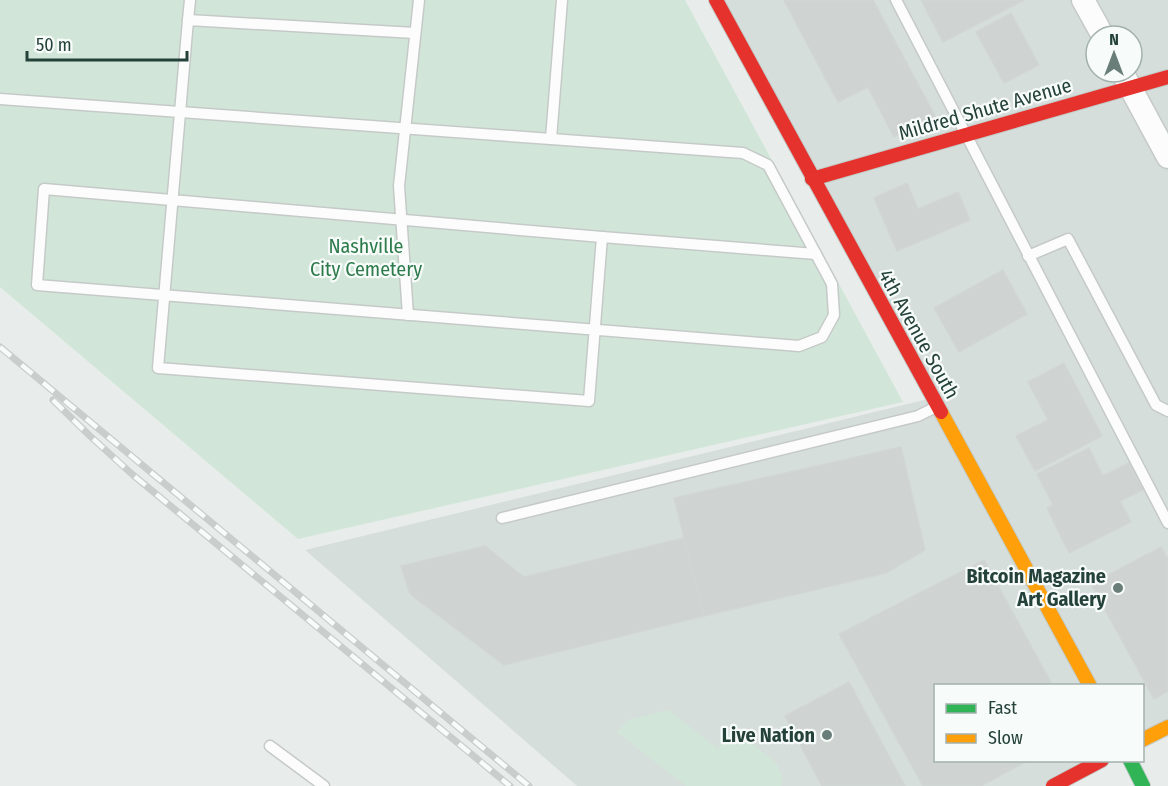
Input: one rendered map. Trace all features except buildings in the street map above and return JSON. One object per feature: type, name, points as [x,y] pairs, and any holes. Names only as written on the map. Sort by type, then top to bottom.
[{"type":"main road","name":"4th Avenue South","points":[[716,0],[1089,684]]},
{"type":"main road","name":"Mildred Shute Avenue","points":[[1144,79],[1168,77]]},
{"type":"main road","name":"Mildred Shute Avenue","points":[[812,179],[966,135],[1114,84]]},
{"type":"main road","points":[[1144,739],[1168,727]]},
{"type":"main road","points":[[1053,786],[1098,762]]},
{"type":"main road","points":[[1131,762],[1143,786]]},
{"type":"street","points":[[1083,0],[1096,24]]},
{"type":"street","points":[[1128,84],[1168,157]]},
{"type":"lane","points":[[190,0],[158,368],[589,401],[602,237]]},
{"type":"lane","points":[[408,315],[399,186],[419,0]]},
{"type":"lane","points":[[551,139],[562,0]]},
{"type":"lane","points":[[896,0],[1168,523]]},
{"type":"lane","points":[[188,20],[415,33]]},
{"type":"lane","points":[[0,99],[743,153],[768,165],[816,254],[832,284],[834,315],[822,337],[799,346],[37,285],[44,189],[401,221],[816,254]]},
{"type":"lane","points":[[1028,256],[1068,239],[1156,405],[1168,411]]},
{"type":"lane","points":[[502,518],[918,416],[937,407]]},
{"type":"lane","points":[[270,746],[324,786]]},
{"type":"shaded area","points":[[716,0],[1168,0],[1168,727],[1144,739],[1144,684],[934,684],[934,762],[1101,762],[1053,786],[577,786],[305,550],[932,398]]},
{"type":"green space","name":"Nashville City Cemetery","points":[[0,0],[685,0],[903,402],[298,539],[0,287]]},
{"type":"green space","points":[[668,710],[718,749],[733,729],[775,762],[782,774],[781,786],[686,786],[617,732],[628,720]]},
{"type":"railway","points":[[0,347],[529,786]]},
{"type":"railway","points":[[53,400],[133,475],[510,786]]},
{"type":"traffic: fast","points":[[1131,762],[1143,786]]},
{"type":"traffic: slow","points":[[941,412],[1089,684]]},
{"type":"traffic: slow","points":[[1144,739],[1168,727]]},
{"type":"traffic: jam","points":[[716,0],[941,412]]},
{"type":"traffic: jam","points":[[812,179],[1168,77]]},
{"type":"traffic: jam","points":[[1053,786],[1098,762]]},
{"type":"place","name":"Bitcoin Magazine Art Gallery","points":[[1118,588]]},
{"type":"place","name":"Live Nation","points":[[827,735]]}]
